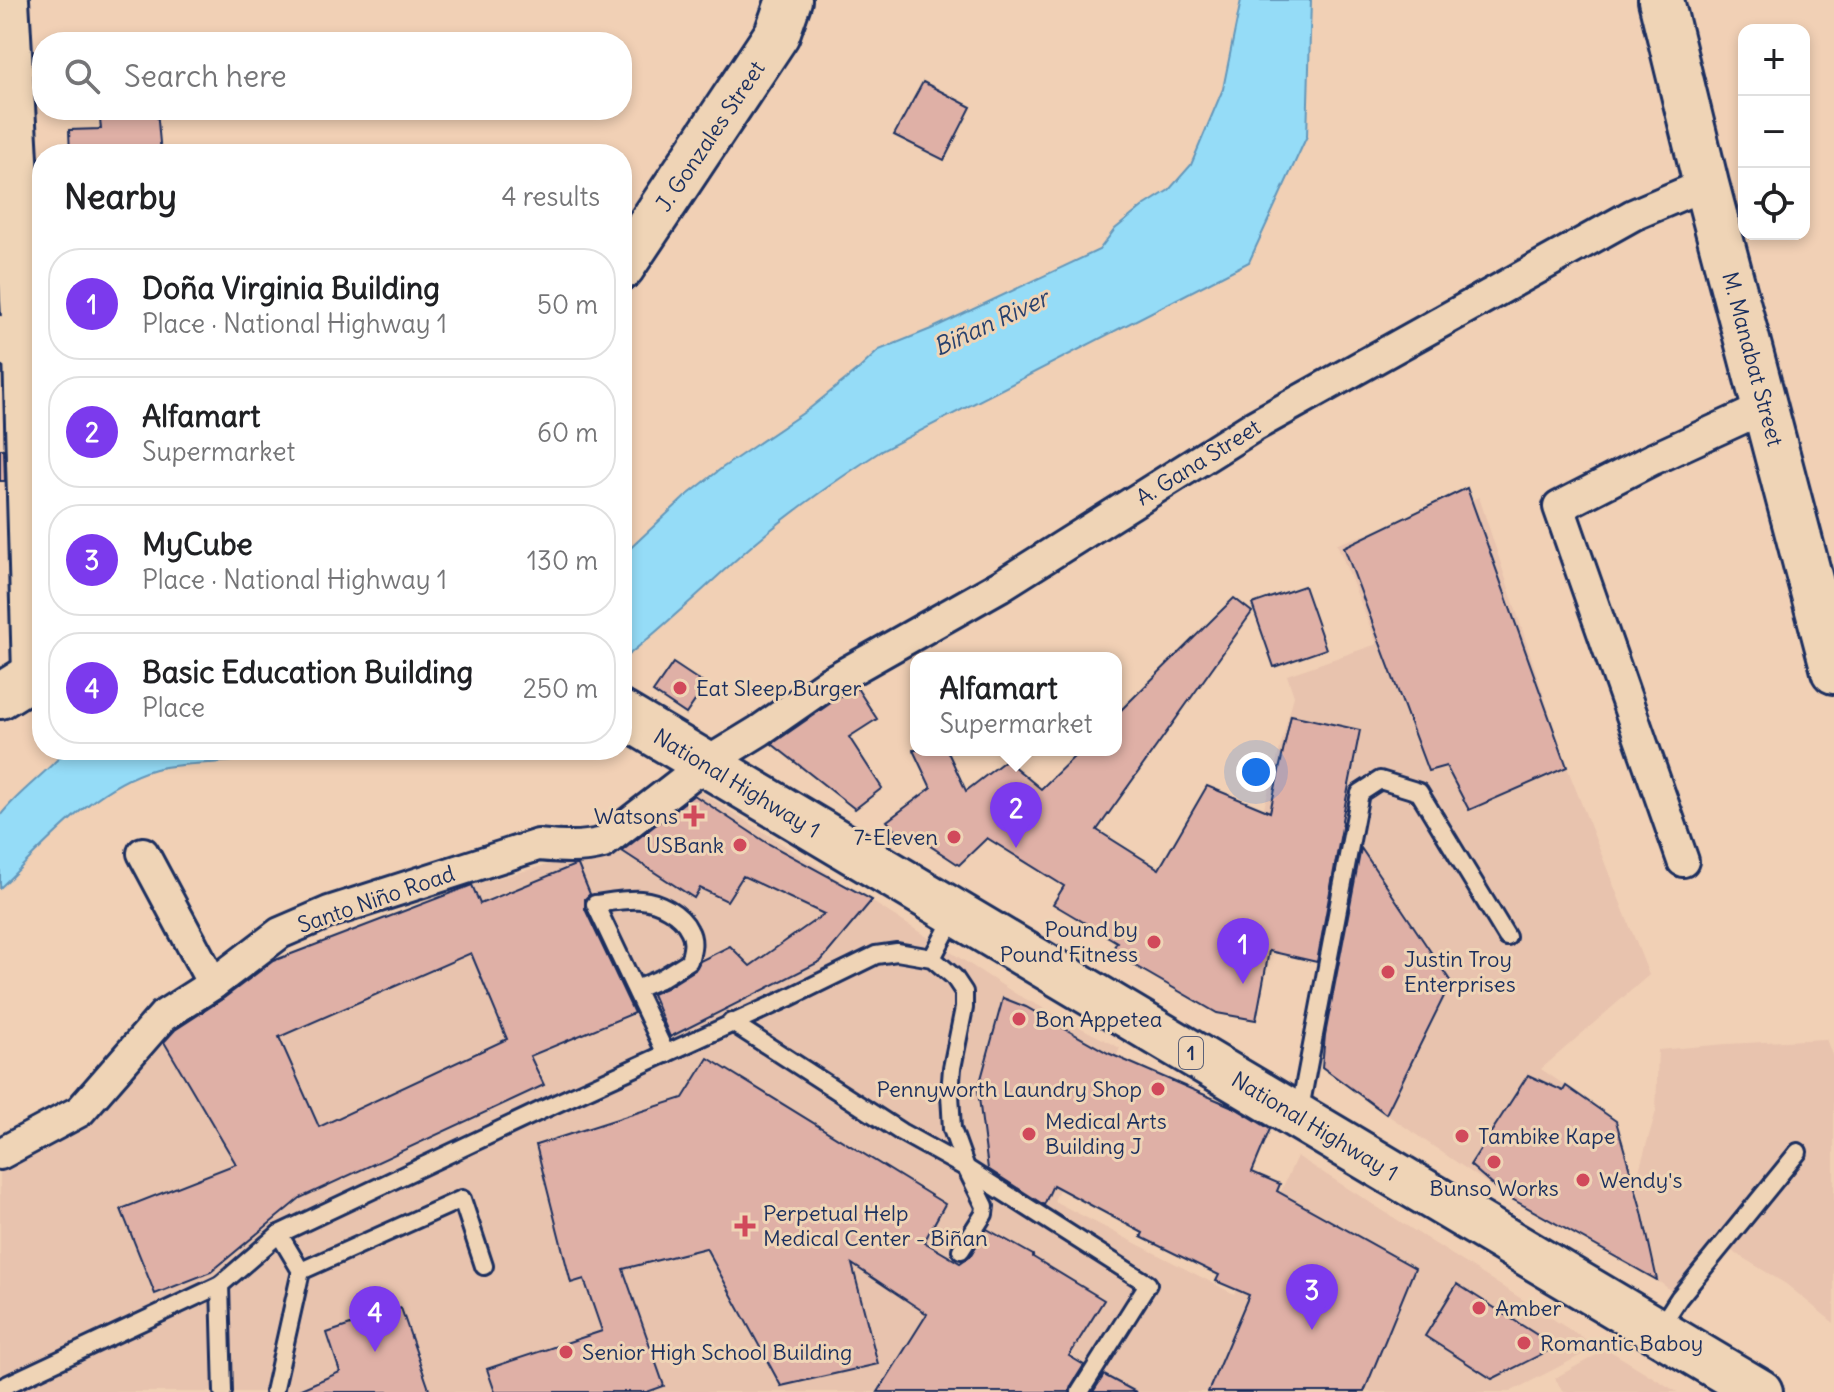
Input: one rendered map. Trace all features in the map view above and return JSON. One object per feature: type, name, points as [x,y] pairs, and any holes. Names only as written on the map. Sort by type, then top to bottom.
[{"type":"main road","points":[[6,0],[23,351],[26,680]]},
{"type":"main road","name":"J. Gonzales Street","points":[[632,252],[777,34],[789,0]]},
{"type":"main road","name":"M. Manabat Street","points":[[1661,0],[1834,671]]},
{"type":"main road","name":"National Highway 1","points":[[632,720],[1760,1392]]},
{"type":"street","name":"A. Gana Street","points":[[705,764],[828,683],[1000,586],[1254,426],[1633,215],[1706,184]]},
{"type":"street","points":[[1683,861],[1559,507],[1766,407]]},
{"type":"street","name":"Santo Niño Road","points":[[0,1154],[80,1111],[163,1016],[213,984],[280,933],[329,912],[538,845],[590,847],[603,843],[705,764]]},
{"type":"street","points":[[143,853],[213,984]]},
{"type":"lane","points":[[1298,1116],[1360,793],[1380,780],[1419,792],[1507,937]]},
{"type":"lane","points":[[636,989],[689,961],[693,947],[689,930],[676,915],[659,904],[640,900],[595,904],[666,1054]]},
{"type":"lane","points":[[932,958],[956,914]]},
{"type":"lane","points":[[0,1388],[220,1285],[279,1234],[876,955],[897,952],[932,958],[954,977],[964,992],[964,1008],[952,1068],[952,1129],[966,1168],[985,1206],[984,1214],[961,1250]]},
{"type":"lane","points":[[731,1022],[901,1132],[966,1168],[1148,1284],[1080,1392]]},
{"type":"lane","points":[[1658,1331],[1679,1298],[1798,1152]]},
{"type":"lane","points":[[301,1271],[462,1199],[484,1266]]},
{"type":"lane","points":[[274,1392],[301,1271],[279,1234]]},
{"type":"lane","points":[[220,1285],[223,1392]]},
{"type":"shaded area","points":[[1479,497],[1567,767],[1649,975],[1541,1069],[1566,1086],[1503,1194],[1386,1114],[1451,982],[1357,842],[1332,962],[1228,942],[1294,696],[1287,675],[1377,644],[1337,544]]},
{"type":"shaded area","points":[[684,781],[1016,994],[1120,1048],[1054,1201],[1234,1294],[1297,1156],[1597,1347],[1510,1392],[0,1392],[0,1169],[72,1133],[95,1110],[157,1031],[262,965],[472,885],[550,864],[577,864]]},
{"type":"shaded area","points":[[1826,1039],[1834,1060],[1834,1323],[1786,1284],[1725,1247],[1687,1303],[1657,1280],[1636,1181],[1656,1111],[1658,1050]]},
{"type":"shaded area","points":[[1607,1349],[1677,1392],[1563,1392],[1555,1378]]},
{"type":"water","name":"Biñan River","points":[[1241,0],[1311,0],[1307,136],[1249,262],[881,451],[771,529],[632,651],[632,547],[685,497],[809,409],[879,350],[931,329],[1099,250],[1115,229],[1169,190],[1191,165],[1223,89]]},
{"type":"water","points":[[57,760],[249,760],[155,769],[132,777],[71,819],[0,888],[0,816]]},
{"type":"building","points":[[923,82],[971,107],[944,160],[894,135]]},
{"type":"building","points":[[100,120],[158,120],[160,144],[70,144],[69,130],[101,129]]},
{"type":"building","points":[[0,449],[4,449],[5,481],[0,481]]},
{"type":"building","points":[[1467,488],[1567,767],[1469,810],[1446,766],[1428,771],[1344,547]]},
{"type":"building","points":[[1304,586],[1326,649],[1274,667],[1252,604]]},
{"type":"building","points":[[1234,598],[1252,612],[1097,830],[1159,869],[1207,786],[1270,812],[1291,715],[1360,730],[1317,962],[1269,951],[1256,1020],[1217,1013],[1111,952],[1117,942],[1053,904],[1064,886],[987,838],[959,865],[909,832],[901,838],[887,821],[931,788],[916,756],[950,756],[966,791],[1006,760],[1041,789],[1075,756],[1122,756],[1122,709]]},
{"type":"building","name":"Eat Sleep Burger","points":[[673,663],[706,685],[686,714],[653,692]]},
{"type":"building","points":[[857,688],[877,719],[849,737],[882,788],[855,809],[772,744]]},
{"type":"building","points":[[694,795],[767,843],[872,900],[821,961],[670,1037],[652,994],[695,970],[700,961],[730,946],[750,966],[824,914],[743,876],[727,901],[700,888],[694,898],[622,851]]},
{"type":"building","name":"Justin Troy Enterprises","points":[[1361,848],[1451,982],[1386,1114],[1322,1067],[1325,1035]]},
{"type":"building","points":[[578,865],[590,894],[585,899],[585,909],[634,1013],[530,1056],[544,1085],[300,1198],[211,1272],[155,1294],[121,1209],[236,1164],[164,1042],[175,1030],[273,961],[472,885],[480,904]],"holes":[[[471,953],[507,1039],[319,1127],[279,1037]]]},
{"type":"building","points":[[1003,998],[1026,1007],[1108,1053],[1235,1108],[1270,1129],[1252,1172],[1280,1184],[1277,1191],[1415,1268],[1364,1392],[1208,1392],[1249,1295],[1216,1281],[1219,1275],[1141,1237],[1143,1233],[1053,1185],[1044,1205],[988,1169],[978,1090]]},
{"type":"building","name":"Perpetual Help Medical Center - Biñan","points":[[708,1058],[945,1204],[924,1242],[960,1263],[970,1256],[987,1229],[1104,1300],[1069,1356],[1084,1365],[1069,1392],[878,1392],[927,1314],[852,1264],[878,1364],[781,1386],[706,1248],[623,1269],[664,1386],[647,1392],[495,1392],[487,1369],[602,1331],[584,1279],[571,1283],[536,1145],[683,1098]]},
{"type":"building","points":[[1528,1075],[1563,1091],[1566,1086],[1616,1121],[1642,1212],[1657,1280],[1503,1194],[1470,1165]]},
{"type":"building","points":[[1457,1284],[1556,1347],[1492,1379],[1425,1336]]},
{"type":"building","points":[[401,1308],[430,1392],[294,1392],[340,1372],[327,1333]]},
{"type":"building","points":[[1104,1375],[1136,1392],[1093,1392]]},
{"type":"place","name":"Eat Sleep Burger","points":[[680,688]]},
{"type":"place","name":"Watsons","points":[[694,816]]},
{"type":"place","name":"7-Eleven","points":[[954,837]]},
{"type":"place","name":"USBank","points":[[740,845]]},
{"type":"place","name":"Alfamart","points":[[1016,848]]},
{"type":"place","name":"Pound by Pound Fitness","points":[[1154,942]]},
{"type":"place","name":"Justin Troy Enterprises","points":[[1388,972]]},
{"type":"place","name":"Doña Virginia Building","points":[[1243,984]]},
{"type":"place","name":"Bon Appetea","points":[[1019,1019]]},
{"type":"place","name":"Pennyworth Laundry Shop","points":[[1158,1089]]},
{"type":"place","name":"Medical Arts Building J","points":[[1029,1134]]},
{"type":"place","name":"Tambike Kape","points":[[1462,1136]]},
{"type":"place","name":"Bunso Works","points":[[1494,1162]]},
{"type":"place","name":"Wendy's","points":[[1583,1180]]},
{"type":"place","name":"Perpetual Help Medical Center - Biñan","points":[[745,1226]]},
{"type":"place","name":"Amber","points":[[1479,1308]]},
{"type":"place","name":"MyCube","points":[[1312,1330]]},
{"type":"place","name":"Romantic Baboy","points":[[1524,1343]]},
{"type":"place","name":"Basic Education Building","points":[[375,1352]]},
{"type":"place","name":"Senior High School Building","points":[[566,1352]]}]
